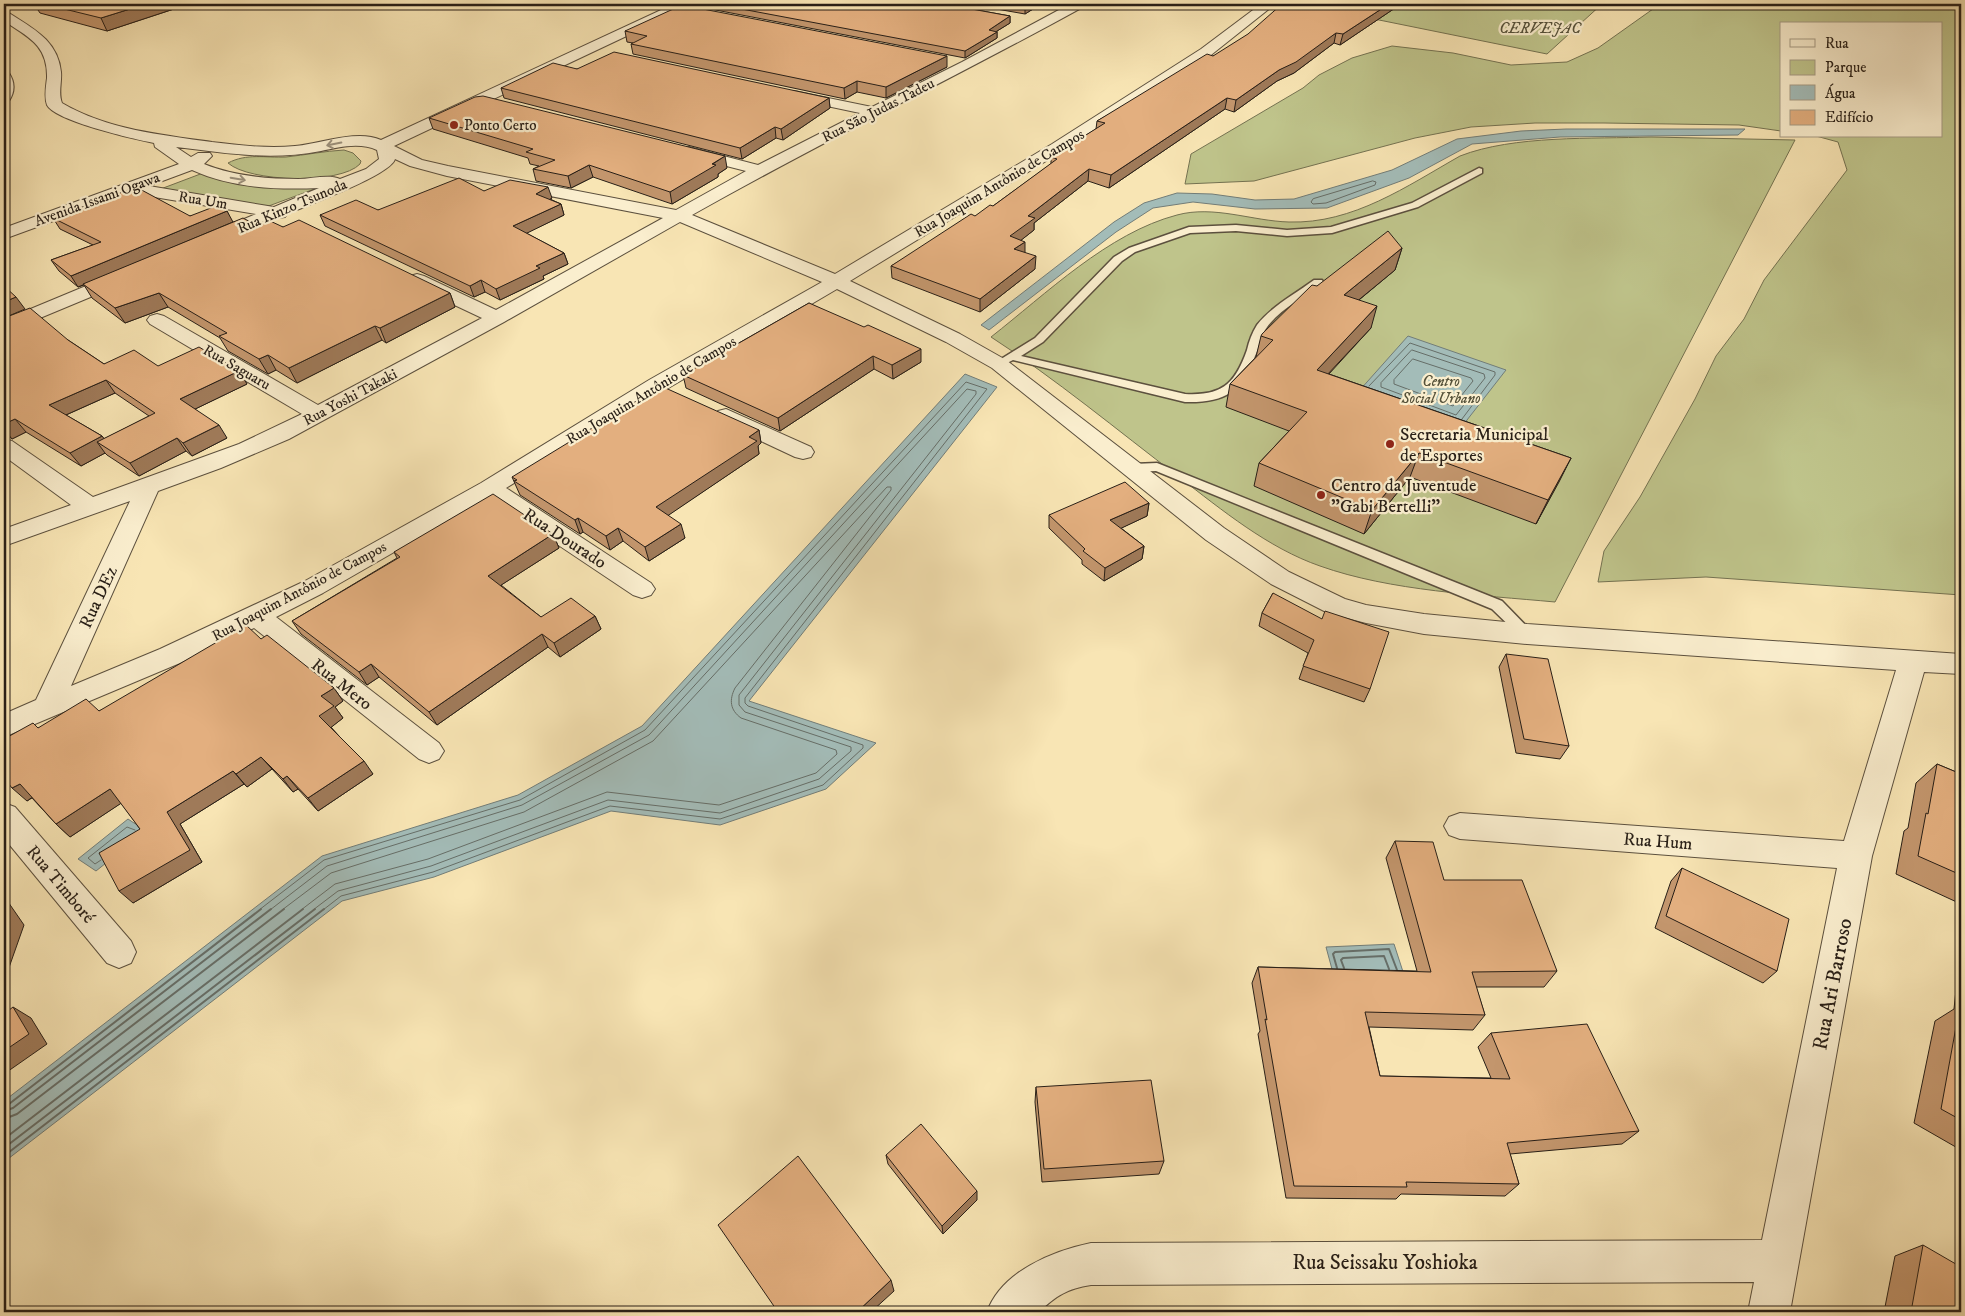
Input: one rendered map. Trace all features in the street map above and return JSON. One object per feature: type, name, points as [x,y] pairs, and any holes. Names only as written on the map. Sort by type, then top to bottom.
[{"type":"street","name":"Rua São Judas Tadeu","points":[[678,216],[760,170],[967,65],[1079,4]]},
{"type":"street","name":"Rua Joaquim Antônio de Campos","points":[[4,726],[170,656],[256,616],[314,587],[488,488],[656,384],[836,281],[1058,148],[1206,52],[1269,4]]},
{"type":"street","points":[[382,146],[586,50],[685,8]]},
{"type":"street","points":[[4,16],[41,40],[46,46],[54,70],[53,99],[55,105],[75,117],[134,134],[184,144],[232,150],[282,152],[364,141],[382,146],[416,163],[447,171],[627,204],[678,216],[836,281],[953,338],[1006,361],[1183,510],[1280,578],[1337,606],[1366,614],[1416,623],[1527,634],[1961,664]]},
{"type":"street","points":[[1025,19],[1043,22]]},
{"type":"street","points":[[586,50],[605,54]]},
{"type":"street","points":[[948,61],[967,65]]},
{"type":"street","points":[[4,76],[7,90],[4,98]]},
{"type":"street","points":[[778,91],[874,112]]},
{"type":"street","points":[[480,99],[499,104]]},
{"type":"street","points":[[134,134],[173,150],[191,164],[219,175],[257,181],[319,183],[408,169],[447,171]]},
{"type":"street","points":[[359,178],[382,166],[387,161],[386,152],[382,146]]},
{"type":"street","points":[[673,148],[760,170]]},
{"type":"street","name":"Avenida Issami Ogawa","points":[[4,234],[191,164],[205,155],[232,150]]},
{"type":"street","name":"Rua Kinzo Tsunoda","points":[[204,243],[359,178]]},
{"type":"street","name":"Rua Um","points":[[129,188],[277,212]]},
{"type":"street","points":[[277,212],[295,221]]},
{"type":"street","name":"Rua Yoshi Takaki","points":[[4,538],[254,446],[318,414],[497,318],[678,216]]},
{"type":"street","points":[[4,327],[140,270]]},
{"type":"street","points":[[400,271],[497,318]]},
{"type":"street","name":"Rua Saguaru","points":[[157,320],[318,414]]},
{"type":"street","points":[[656,384],[682,396]]},
{"type":"street","points":[[708,408],[803,452]]},
{"type":"street","points":[[4,446],[89,506]]},
{"type":"street","name":"Rua DEz","points":[[47,708],[148,486]]},
{"type":"street","name":"Rua Dourado","points":[[488,488],[642,589]]},
{"type":"street","name":"Rua Mero","points":[[256,616],[429,751]]},
{"type":"street","name":"Rua Ari Barroso","points":[[1769,1312],[1856,856],[1913,660]]},
{"type":"street","name":"Rua Timboré","points":[[4,816],[118,952]]},
{"type":"street","name":"Rua Hum","points":[[1460,826],[1856,856]]},
{"type":"street","name":"Rua Seissaku Yoshioka","points":[[1008,1312],[1039,1283],[1065,1269],[1091,1264],[1778,1261]]},
{"type":"lane","points":[[1006,361],[1039,340],[1118,259],[1132,250],[1189,230],[1236,228],[1287,233],[1332,230],[1415,204],[1479,171]]},
{"type":"lane","points":[[1006,361],[1185,398],[1202,399],[1218,397],[1229,389],[1243,370],[1260,330],[1284,307],[1318,282]]},
{"type":"lane","points":[[1133,468],[1157,467],[1497,606],[1527,634]]},
{"type":"green space","name":"CERVEJAC","points":[[1300,4],[1602,4],[1547,54]]},
{"type":"green space","points":[[1660,4],[1961,4],[1961,595],[1706,577],[1598,582],[1604,551],[1640,497],[1695,399],[1716,356],[1744,319],[1764,280],[1847,170],[1838,142],[1823,138],[1942,138],[1942,22],[1780,22],[1780,131],[1739,125],[1604,123],[1535,123],[1471,127],[1415,138],[1254,181],[1185,184],[1191,154],[1303,88],[1319,75],[1352,58],[1392,46],[1453,53],[1511,65],[1567,62],[1598,48]]},
{"type":"green space","name":"Centro Social Urbano","points":[[1651,137],[1795,140],[1555,602],[1405,587],[1347,574],[1301,558],[1264,539],[1229,515],[1063,387],[991,337],[1056,284],[1102,250],[1151,224],[1177,215],[1205,212],[1233,214],[1275,221],[1313,221],[1335,217],[1379,201],[1460,156],[1481,149],[1504,144],[1554,139]]},
{"type":"green space","points":[[344,150],[353,153],[361,161],[360,164],[349,171],[315,178],[274,177],[255,174],[228,163],[249,157],[286,157]]},
{"type":"green space","points":[[203,173],[328,184],[266,207],[158,190]]},
{"type":"water","points":[[1566,129],[1745,129],[1738,135],[1560,137],[1472,144],[1409,178],[1327,208],[1255,209],[1193,202],[1153,208],[1116,232],[989,330],[981,325],[1114,222],[1144,203],[1177,193],[1212,194],[1255,200],[1294,199],[1392,170],[1457,139],[1521,131]]},
{"type":"water","points":[[1408,336],[1506,370],[1460,429],[1359,391]]},
{"type":"water","points":[[965,374],[997,387],[749,701],[876,743],[826,789],[720,825],[611,811],[434,877],[342,901],[4,1162],[4,1101],[322,856],[518,795],[642,726]]},
{"type":"water","points":[[128,819],[146,831],[96,871],[78,859]]},
{"type":"water","points":[[1394,944],[1406,981],[1336,984],[1326,947]]},
{"type":"building","points":[[44,4],[146,4],[101,18]]},
{"type":"building","points":[[715,4],[944,4],[1010,16],[989,30],[997,32],[965,51]]},
{"type":"building","points":[[1005,4],[1031,4],[1025,7]]},
{"type":"building","points":[[1282,4],[1389,4],[1343,34],[1336,33],[1296,62],[1279,70],[1236,100],[1227,98],[1111,175],[1089,169],[1028,216],[1035,218],[1010,236],[1025,242],[1014,249],[1036,256],[980,299],[891,266],[971,214],[975,216],[990,205],[993,206],[1057,159],[1051,157],[1105,123],[1097,121],[1207,54],[1213,56],[1248,34]]},
{"type":"building","points":[[682,5],[947,56],[886,87],[857,81],[844,88],[631,44],[647,36],[625,31]]},
{"type":"building","points":[[614,52],[829,98],[781,129],[775,127],[740,148],[501,88],[553,63],[577,69]]},
{"type":"building","points":[[483,96],[725,156],[712,164],[716,165],[670,192],[589,165],[568,176],[533,169],[555,160],[526,152],[533,149],[429,118],[475,97]]},
{"type":"building","points":[[459,178],[484,191],[510,180],[548,187],[536,194],[561,204],[513,226],[564,253],[536,266],[540,268],[496,289],[481,280],[470,286],[320,215],[356,200],[378,210]]},
{"type":"building","points":[[136,187],[190,216],[216,206],[227,211],[71,276],[51,260],[101,242],[53,218]]},
{"type":"building","points":[[243,218],[256,225],[268,220],[283,227],[299,220],[450,293],[380,328],[375,326],[289,368],[268,355],[259,359],[219,336],[227,333],[159,293],[115,308],[83,284]]},
{"type":"building","points":[[1388,231],[1402,248],[1344,295],[1377,306],[1317,370],[1571,458],[1548,500],[1419,453],[1372,510],[1259,463],[1307,412],[1230,384],[1273,340],[1261,336],[1262,334],[1312,285],[1317,286]]},
{"type":"building","points":[[4,286],[16,297],[4,302]]},
{"type":"building","points":[[809,303],[864,327],[868,325],[921,349],[892,365],[873,356],[778,418],[683,375]]},
{"type":"building","points":[[30,308],[68,340],[104,364],[134,350],[158,366],[199,347],[239,371],[180,399],[219,425],[183,443],[177,438],[130,463],[97,442],[155,413],[106,380],[49,405],[102,436],[70,453],[15,419],[4,424],[4,318]]},
{"type":"building","points":[[661,386],[759,430],[749,437],[757,441],[656,507],[681,524],[645,547],[618,528],[606,536],[578,518],[575,520],[514,481],[517,480],[512,477]]},
{"type":"building","points":[[1125,482],[1149,503],[1110,520],[1144,546],[1105,568],[1083,551],[1085,549],[1049,515]]},
{"type":"building","points":[[493,494],[553,534],[488,576],[541,617],[571,598],[595,616],[554,643],[542,634],[429,712],[371,664],[359,672],[292,621],[400,557],[394,552]]},
{"type":"building","points":[[1273,593],[1322,619],[1325,611],[1389,632],[1370,689],[1303,666],[1314,640],[1262,613]]},
{"type":"building","points":[[246,625],[261,639],[267,635],[334,688],[321,696],[334,706],[319,716],[364,761],[308,798],[287,776],[283,779],[261,757],[236,774],[233,771],[167,812],[190,850],[119,891],[99,853],[140,829],[110,789],[56,824],[20,784],[12,788],[4,778],[4,739],[33,723],[38,728],[86,699],[99,711]]},
{"type":"building","points":[[1506,654],[1548,659],[1569,746],[1524,739]]},
{"type":"building","points":[[1937,764],[1961,774],[1961,875],[1918,856]]},
{"type":"building","points":[[1395,841],[1433,842],[1444,880],[1522,880],[1557,971],[1472,972],[1485,1015],[1365,1012],[1380,1076],[1510,1079],[1491,1033],[1587,1024],[1639,1131],[1507,1143],[1519,1184],[1406,1182],[1407,1187],[1294,1186],[1265,1019],[1267,1020],[1258,967],[1431,972]]},
{"type":"building","points":[[1682,868],[1789,919],[1777,971],[1666,916]]},
{"type":"building","points":[[4,907],[8,914],[4,926]]},
{"type":"building","points":[[1961,1006],[1961,1120],[1941,1109]]},
{"type":"building","points":[[13,1007],[29,1034],[4,1051],[4,1014]]},
{"type":"building","points":[[1151,1080],[1164,1161],[1044,1169],[1036,1087]]},
{"type":"building","points":[[921,1124],[977,1191],[942,1226],[886,1155]]},
{"type":"building","points":[[798,1156],[891,1280],[857,1312],[778,1312],[718,1225]]},
{"type":"building","points":[[1923,1245],[1961,1267],[1961,1312],[1911,1312]]},
{"type":"place","name":"Ponto Certo","points":[[454,125]]},
{"type":"place","name":"Secretaria Municipal de Esportes","points":[[1390,444]]},
{"type":"place","name":"Centro da Juventude \"Gabi Bertelli\"","points":[[1321,495]]}]
